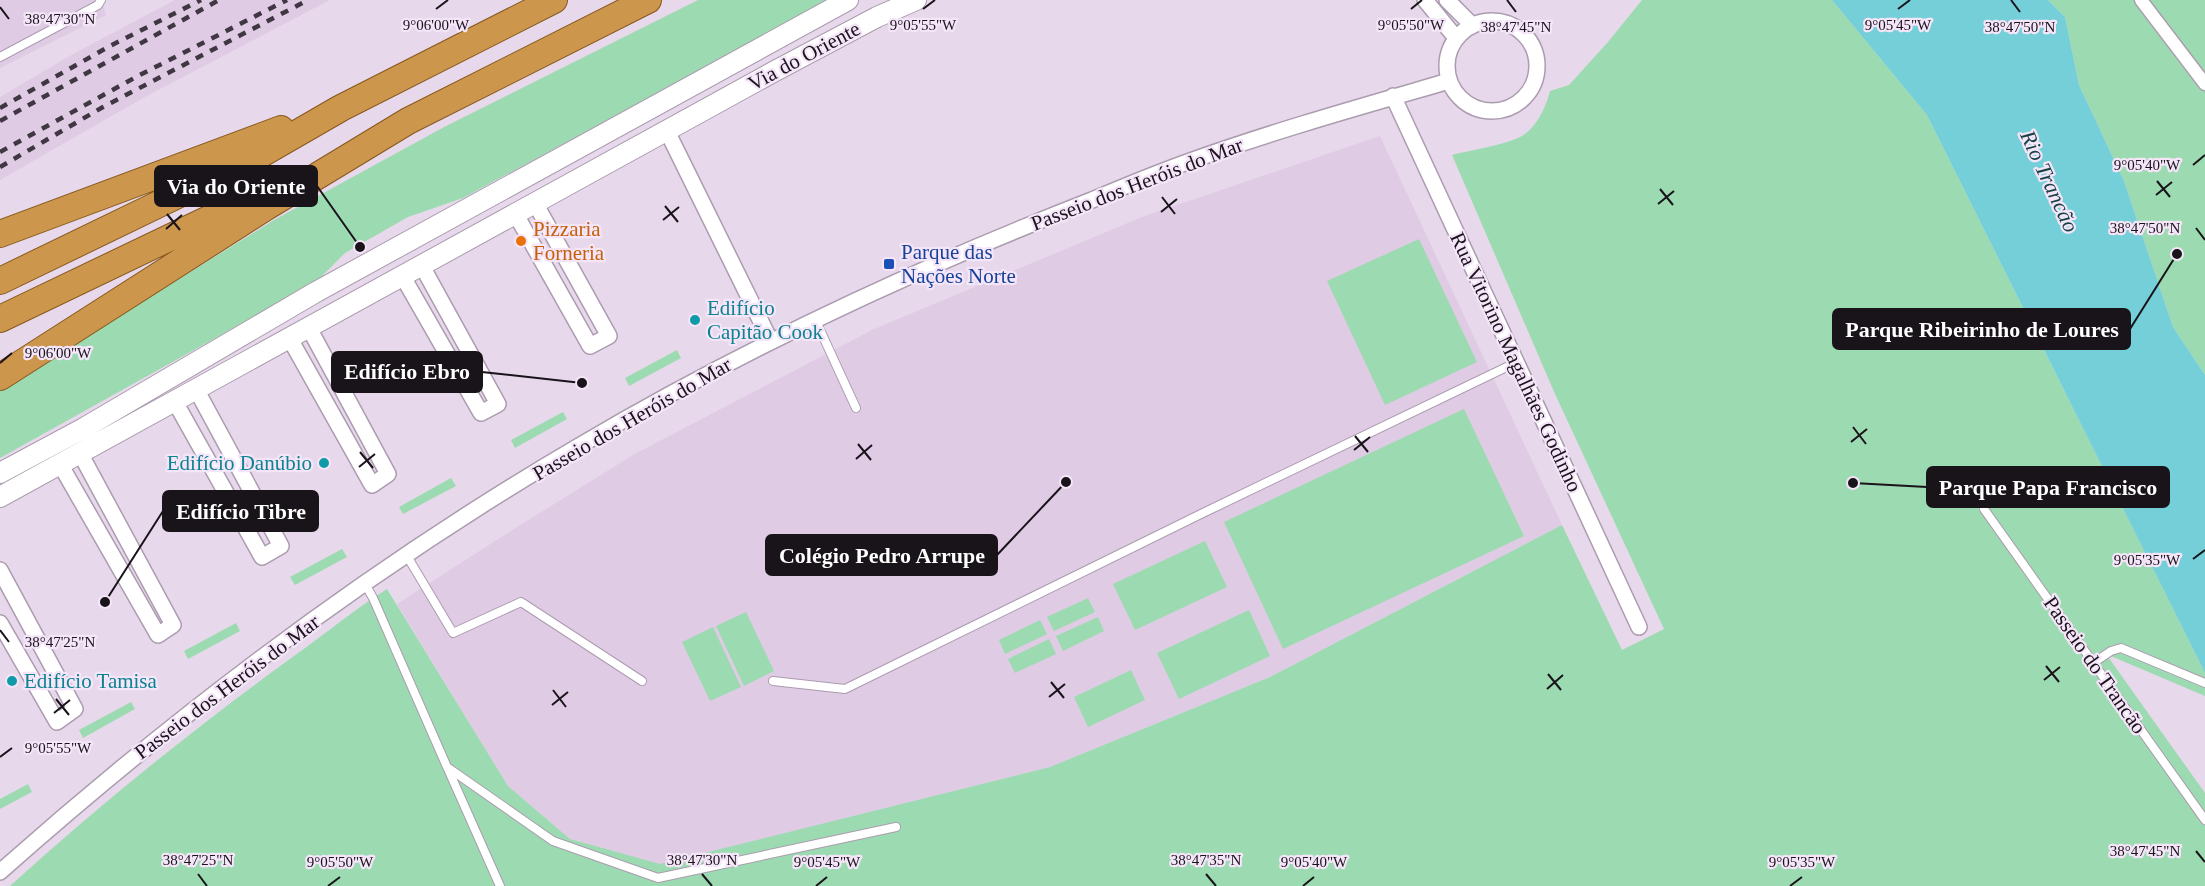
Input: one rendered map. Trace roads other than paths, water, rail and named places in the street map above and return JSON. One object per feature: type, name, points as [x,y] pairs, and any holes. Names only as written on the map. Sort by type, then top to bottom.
[{"type":"highway","points":[[2,280],[256,157],[341,108],[554,0]]},
{"type":"highway","points":[[0,377],[266,207],[408,122],[648,0]]},
{"type":"highway","points":[[0,234],[341,108]]},
{"type":"highway","points":[[9,315],[276,186],[339,164]]},
{"type":"street","name":"Via do Oriente","points":[[0,472],[84,428],[316,292],[848,0]]},
{"type":"street","name":"Via do Oriente","points":[[0,497],[785,65],[877,17],[916,0]]},
{"type":"street","points":[[1425,0],[1456,39]]},
{"type":"street","points":[[1447,0],[1472,25]]},
{"type":"street","points":[[2141,0],[2205,84]]},
{"type":"street","points":[[1490,21],[1508,24],[1524,33],[1534,49],[1538,67],[1534,85],[1522,100],[1507,110],[1489,112],[1472,107],[1458,96],[1449,81],[1447,59],[1456,39],[1472,25],[1490,21]]},
{"type":"street","name":"Passeio dos Heróis do Mar","points":[[0,872],[92,791],[301,628],[471,513],[576,448],[771,340],[979,244],[1194,160],[1393,96],[1449,81]]},
{"type":"street","points":[[668,131],[697,84]]},
{"type":"street","name":"Rua Vitorino Magalhães Godinho","points":[[1393,96],[1639,627]]},
{"type":"street","points":[[605,134],[668,131]]},
{"type":"street","points":[[668,131],[771,340]]},
{"type":"street","points":[[515,213],[590,346],[609,336],[534,203]]},
{"type":"street","points":[[403,276],[481,413],[498,404],[422,266]]},
{"type":"street","points":[[290,339],[372,485],[388,474],[309,328]]},
{"type":"street","points":[[174,400],[262,556],[281,546],[196,389]]},
{"type":"street","points":[[60,464],[158,635],[173,625],[80,453]]},
{"type":"street","points":[[0,570],[75,709],[57,722],[0,623]]},
{"type":"lane","points":[[0,57],[98,5],[101,0]]},
{"type":"lane","points":[[815,319],[856,408]]},
{"type":"lane","points":[[773,681],[845,689],[1515,363]]},
{"type":"lane","name":"Passeio do Trancão","points":[[1984,509],[2205,820]]},
{"type":"lane","points":[[407,556],[453,633],[521,602],[642,681]]},
{"type":"lane","points":[[365,584],[500,886]]},
{"type":"lane","points":[[2093,663],[2111,651],[2121,648],[2205,683]]},
{"type":"lane","points":[[447,767],[553,841],[658,878],[896,827]]},
{"type":"water","name":"Rio Trancão","points":[[1832,0],[2048,0],[2065,17],[2079,85],[2124,181],[2173,327],[2205,375],[2205,673],[1927,115]]},
{"type":"railway","points":[[0,108],[110,46],[201,0]]},
{"type":"railway","points":[[0,121],[219,0]]},
{"type":"railway","points":[[0,152],[136,77],[287,0]]},
{"type":"railway","points":[[0,167],[103,107],[308,0]]},
{"type":"place","name":"Pizzaria Forneria","points":[[521,241]]},
{"type":"place","name":"Via do Oriente","points":[[360,247]]},
{"type":"place","name":"Parque Ribeirinho de Loures","points":[[2177,254]]},
{"type":"place","name":"Parque das Nações Norte","points":[[889,264]]},
{"type":"place","name":"Edifício Capitão Cook","points":[[695,320]]},
{"type":"place","name":"Edifício Ebro","points":[[582,383]]},
{"type":"place","name":"Edifício Danúbio","points":[[324,463]]},
{"type":"place","name":"Colégio Pedro Arrupe","points":[[1066,482]]},
{"type":"place","name":"Parque Papa Francisco","points":[[1853,483]]},
{"type":"place","name":"Edifício Tibre","points":[[105,602]]},
{"type":"place","name":"Edifício Tamisa","points":[[12,681]]}]
